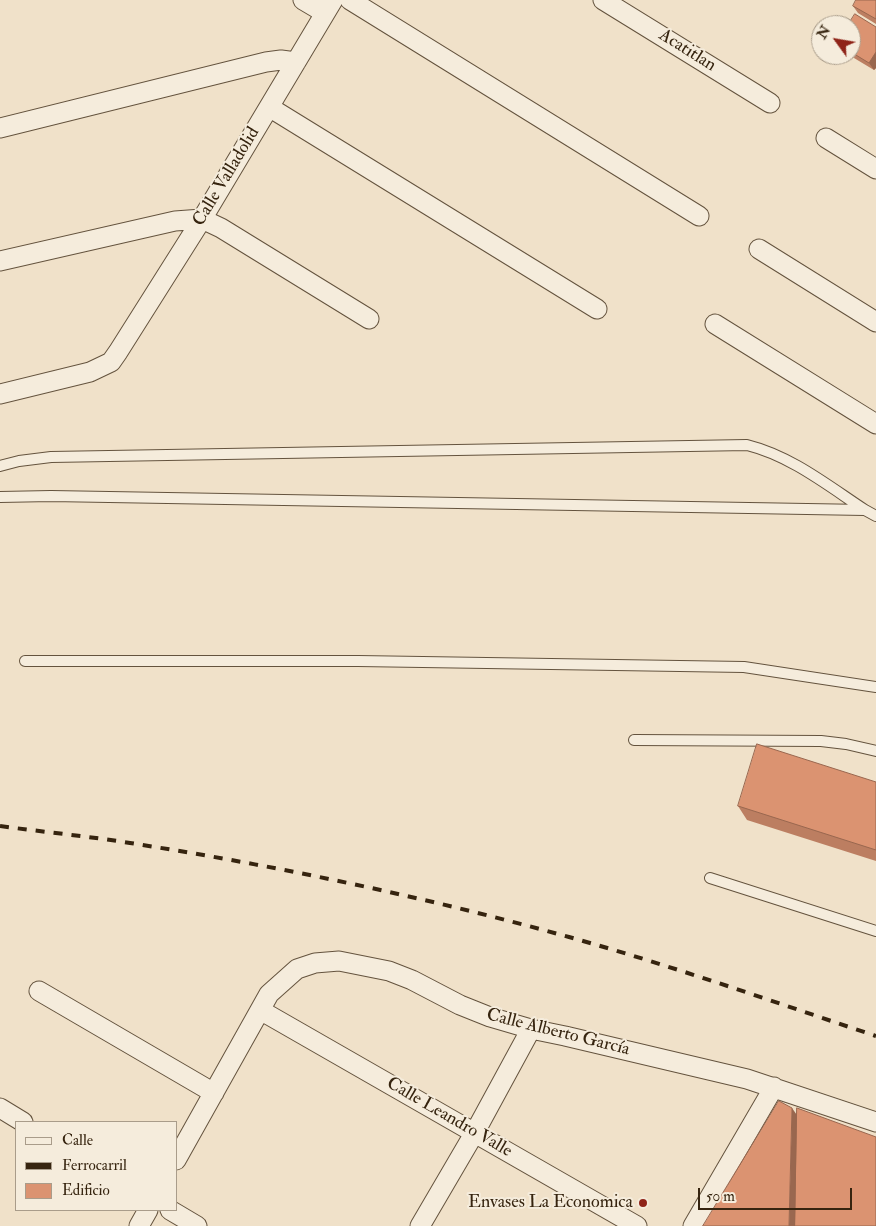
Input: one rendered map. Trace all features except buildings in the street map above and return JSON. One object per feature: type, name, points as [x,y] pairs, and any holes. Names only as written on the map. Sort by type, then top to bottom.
[{"type":"street","points":[[303,0],[329,7]]},
{"type":"street","points":[[350,0],[699,216]]},
{"type":"street","name":"Acatitlan","points":[[604,0],[770,102]]},
{"type":"street","name":"Calle Valladolid","points":[[0,394],[90,372],[111,362],[202,219],[329,7]]},
{"type":"street","points":[[0,128],[266,62],[281,60],[296,62]]},
{"type":"street","points":[[269,108],[597,309]]},
{"type":"street","points":[[826,138],[876,169]]},
{"type":"street","points":[[0,261],[175,221],[202,219],[221,228],[369,319]]},
{"type":"street","points":[[759,249],[876,322]]},
{"type":"street","points":[[715,324],[876,424]]},
{"type":"street","name":"Calle Alberto García","points":[[178,1156],[269,994],[297,969],[315,963],[339,962],[389,971],[412,980],[460,1005],[531,1030],[575,1038],[747,1079],[876,1122]]},
{"type":"street","points":[[39,991],[214,1093]]},
{"type":"street","name":"Calle Leandro Valle","points":[[260,1010],[637,1226]]},
{"type":"street","points":[[420,1226],[475,1132],[531,1030]]},
{"type":"street","points":[[692,1226],[774,1087]]},
{"type":"street","points":[[0,1108],[21,1121]]},
{"type":"street","points":[[139,1226],[147,1211]]},
{"type":"street","points":[[172,1211],[197,1226]]},
{"type":"lane","points":[[0,466],[35,458],[51,457],[748,445],[778,454],[876,516]]},
{"type":"lane","points":[[0,497],[50,496],[865,510]]},
{"type":"lane","points":[[25,661],[358,661],[744,667],[876,687]]},
{"type":"lane","points":[[634,740],[821,741],[846,744],[876,751]]},
{"type":"lane","points":[[710,878],[876,931]]},
{"type":"railway","points":[[0,826],[185,852],[296,872],[515,922],[646,960],[876,1036]]},
{"type":"place","name":"Envases La Economica","points":[[643,1203]]}]
